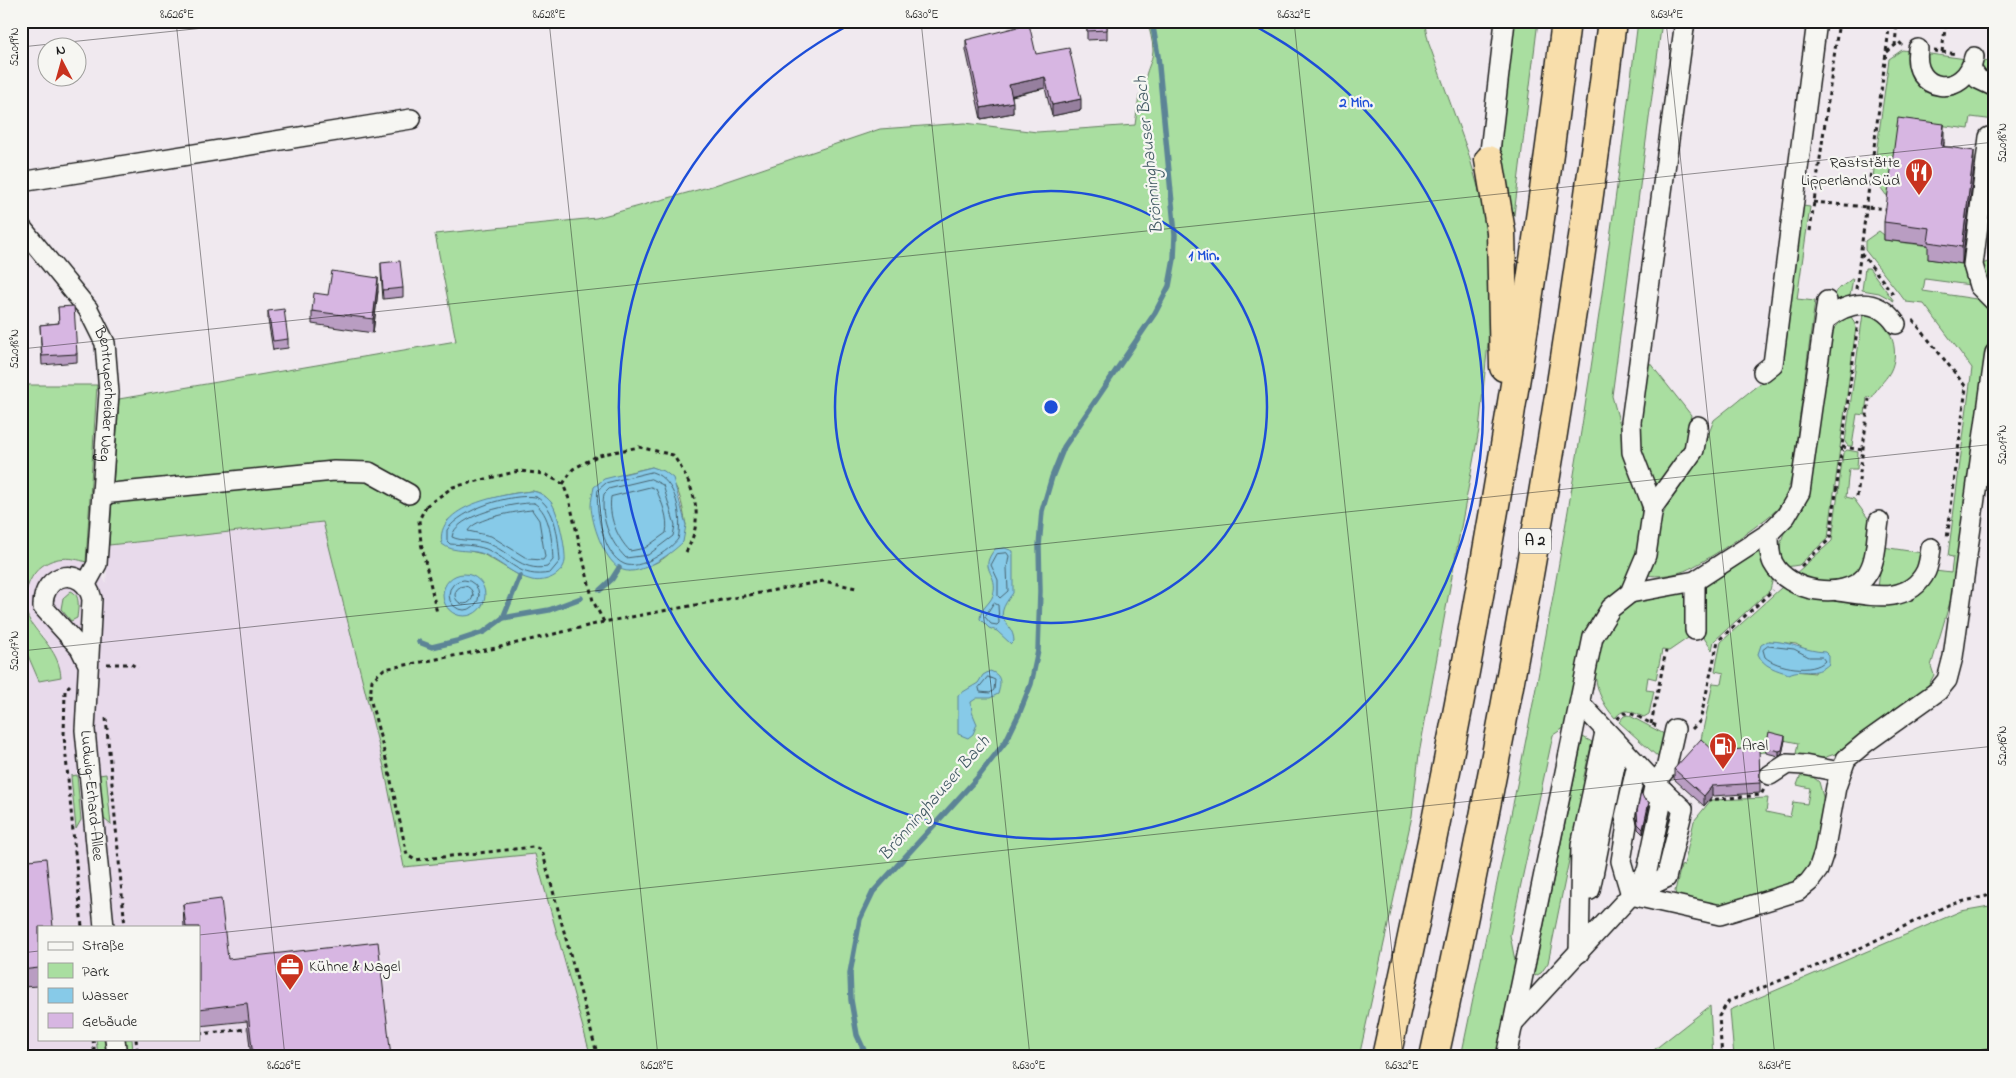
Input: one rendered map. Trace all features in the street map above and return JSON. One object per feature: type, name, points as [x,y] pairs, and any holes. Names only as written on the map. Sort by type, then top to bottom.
[{"type":"highway","points":[[1386,1057],[1446,775],[1505,440],[1535,252],[1566,21]]},
{"type":"highway","name":"A 2","points":[[1434,1057],[1459,944],[1520,630],[1554,436],[1612,21]]},
{"type":"highway","points":[[1489,160],[1501,232],[1505,440]]},
{"type":"street","points":[[1489,160],[1505,21]]},
{"type":"street","points":[[1653,507],[1632,452],[1631,422],[1685,21]]},
{"type":"street","points":[[1763,372],[1773,364],[1817,21]]},
{"type":"street","points":[[1918,49],[1918,70],[1923,78],[1935,85],[1948,86],[1957,82],[1973,64],[1978,79],[1995,87]]},
{"type":"street","points":[[21,182],[411,119]]},
{"type":"street","points":[[1989,137],[1972,265],[1978,286],[1995,302]]},
{"type":"street","name":"Bentruperheider Weg","points":[[21,227],[88,310],[105,343],[109,393],[97,564],[86,584]]},
{"type":"street","points":[[1506,1057],[1593,637],[1611,608],[1630,593],[1695,581],[1769,533],[1786,516],[1800,492],[1827,301]]},
{"type":"street","points":[[1825,320],[1844,308],[1869,305],[1902,318]]},
{"type":"street","points":[[1631,894],[1720,915],[1798,892],[1818,870],[1824,852],[1840,772],[1846,759],[1865,742],[1938,691],[1947,680],[1953,658],[1993,385],[1995,353]]},
{"type":"street","points":[[1630,593],[1646,555],[1653,507],[1694,450],[1698,426]]},
{"type":"street","points":[[102,494],[334,471],[369,472],[409,494]]},
{"type":"street","points":[[1838,591],[1856,584],[1871,568],[1878,521]]},
{"type":"street","points":[[1769,533],[1772,562],[1780,573],[1792,583],[1889,597],[1914,586],[1926,571],[1939,547]]},
{"type":"street","points":[[86,584],[66,576],[56,578],[50,584],[43,600],[46,612],[80,648],[88,664]]},
{"type":"street","points":[[1695,581],[1695,630]]},
{"type":"street","name":"Ludwig-Erhard-Allee","points":[[86,584],[92,599],[85,730],[104,926]]},
{"type":"street","points":[[1513,1023],[1631,894],[1666,878],[1683,809],[1605,732],[1580,703]]},
{"type":"street","points":[[1631,894],[1621,861],[1627,825],[1625,817],[1666,769],[1683,729]]},
{"type":"street","points":[[1579,953],[1581,846],[1605,732]]},
{"type":"street","points":[[1579,953],[1596,852],[1619,746]]},
{"type":"street","points":[[1770,775],[1787,764],[1804,765],[1840,772]]},
{"type":"street","points":[[1631,894],[1655,783]]},
{"type":"street","points":[[115,1040],[117,1057]]},
{"type":"path","points":[[1809,240],[1838,21]]},
{"type":"path","points":[[1895,46],[1897,21]]},
{"type":"path","points":[[1942,52],[1946,21]]},
{"type":"path","points":[[1918,49],[1942,52],[1973,64]]},
{"type":"path","points":[[1794,195],[1814,202],[1888,209]]},
{"type":"path","points":[[1860,253],[1896,298]]},
{"type":"path","points":[[1902,318],[1966,387],[1939,547]]},
{"type":"path","points":[[1857,497],[1870,399]]},
{"type":"path","points":[[563,484],[573,469],[600,455],[639,447],[673,455],[688,477],[697,514],[695,536],[686,552]]},
{"type":"path","points":[[1842,447],[1864,450]]},
{"type":"path","points":[[437,613],[421,543],[419,520],[426,506],[454,487],[519,471],[545,474],[563,484],[569,499],[593,602],[604,622]]},
{"type":"path","points":[[409,494],[426,506]]},
{"type":"path","points":[[598,1057],[543,854],[540,850],[533,848],[410,859],[407,855],[388,767],[370,698],[372,680],[384,669],[496,648],[604,622],[824,582],[856,588]]},
{"type":"path","points":[[1651,724],[1666,651]]},
{"type":"path","points":[[88,664],[131,664],[138,668]]},
{"type":"path","points":[[106,712],[125,926]]},
{"type":"path","points":[[1605,732],[1624,712],[1630,713],[1651,724],[1683,729]]},
{"type":"path","points":[[1700,801],[1762,795],[1770,775]]},
{"type":"path","points":[[1722,1057],[1718,1016],[1730,1001],[1856,950],[1948,905],[1995,894]]},
{"type":"path","points":[[200,1034],[247,1029]]},
{"type":"path","points":[[93,1040],[95,1057]]},
{"type":"path","points":[[136,1040],[138,1057]]},
{"type":"shaded area","points":[[323,521],[384,767],[404,867],[535,854],[591,1057],[21,1057],[21,648],[26,651],[39,681],[60,666],[52,648],[30,620],[25,601],[29,582],[41,567],[49,562],[68,557],[86,562],[100,572],[106,583],[109,545]]},
{"type":"green space","points":[[1148,21],[1424,21],[1429,44],[1468,152],[1482,201],[1488,237],[1490,323],[1479,430],[1419,754],[1412,816],[1359,1057],[591,1057],[535,854],[404,867],[384,767],[323,522],[109,545],[119,399],[456,341],[435,234],[596,218],[712,186],[880,129],[965,123],[1037,132],[1135,125],[1139,95],[1147,93],[1145,81],[1153,50]],"holes":[[[652,467],[668,476],[673,483],[680,498],[686,525],[676,545],[665,557],[651,565],[629,571],[622,474]],[[532,491],[540,493],[551,503],[557,517],[562,540],[520,576],[483,554],[470,551],[447,521],[466,509],[487,500],[509,494]]]},
{"type":"green space","points":[[1512,21],[1538,21],[1511,239],[1503,184],[1501,135]]},
{"type":"green space","points":[[1638,21],[1662,21],[1612,396],[1641,500],[1642,522],[1635,566],[1621,590],[1567,726],[1553,735],[1510,935],[1517,971],[1499,1057],[1461,1057],[1554,591],[1600,307]]},
{"type":"green space","points":[[1902,50],[1911,51],[1914,73],[1971,80],[1995,93],[1995,120],[1971,117],[1969,129],[1900,120],[1890,196],[1886,195],[1873,177],[1889,59]]},
{"type":"green space","points":[[1923,53],[1966,59],[1959,75],[1932,77]]},
{"type":"green space","points":[[1978,60],[1995,63],[1995,82],[1983,76]]},
{"type":"green space","points":[[1803,206],[1810,207],[1797,299],[1815,301],[1792,476],[1785,497],[1778,508],[1760,523],[1689,569],[1669,575],[1647,575],[1659,523],[1667,506],[1697,463],[1714,420],[1783,365]]},
{"type":"green space","points":[[1879,231],[1884,235],[1884,240],[1930,246],[1928,259],[1966,264],[1970,285],[1925,279],[1923,291],[1983,300],[1992,313],[1958,575],[1931,666],[1934,675],[1924,693],[1844,751],[1814,761],[1795,759],[1798,743],[1769,737],[1766,752],[1709,756],[1700,744],[1713,683],[1722,684],[1724,673],[1715,671],[1721,642],[1782,587],[1822,599],[1860,604],[1891,605],[1900,603],[1935,571],[1951,573],[1953,557],[1948,556],[1972,368],[1924,304],[1906,302],[1865,250],[1865,241]],"holes":[[[1768,641],[1796,644],[1810,652],[1819,652],[1815,673],[1794,671]]]},
{"type":"green space","points":[[1995,260],[1995,291],[1990,287],[1978,265]]},
{"type":"green space","points":[[1865,268],[1869,268],[1894,301],[1879,293],[1862,290]]},
{"type":"green space","points":[[1853,278],[1850,296],[1834,302],[1836,291]]},
{"type":"green space","points":[[1863,314],[1880,320],[1891,335],[1894,344],[1893,363],[1890,372],[1872,398],[1867,397],[1865,415],[1857,414],[1852,446],[1848,446],[1845,442]]},
{"type":"green space","points":[[1851,316],[1856,327],[1828,538],[1799,565],[1786,567],[1781,553],[1781,543],[1786,529],[1830,334],[1841,321]]},
{"type":"green space","points":[[1649,362],[1691,415],[1684,452],[1656,489],[1641,450],[1640,426]]},
{"type":"green space","points":[[21,385],[97,385],[86,562],[64,558],[53,560],[36,571],[26,591],[25,606],[30,621],[50,647],[60,668],[61,677],[39,681],[26,651],[21,648]]},
{"type":"green space","points":[[1847,450],[1858,452],[1857,469],[1849,469],[1846,497],[1854,499],[1870,521],[1865,556],[1861,567],[1848,579],[1830,582],[1811,580],[1795,574],[1832,541],[1843,453]]},
{"type":"green space","points":[[1759,547],[1773,578],[1770,590],[1714,641],[1712,650],[1700,632],[1702,589],[1706,584]]},
{"type":"green space","points":[[1883,547],[1922,553],[1917,569],[1908,580],[1894,586],[1878,588]]},
{"type":"green space","points":[[1690,590],[1688,638],[1669,651],[1662,650],[1656,679],[1648,677],[1646,690],[1654,691],[1649,714],[1644,717],[1625,711],[1615,718],[1599,693],[1595,666],[1597,652],[1609,626],[1628,604],[1634,601]]},
{"type":"green space","points":[[71,591],[78,599],[78,606],[77,618],[71,621],[61,609],[63,598]]},
{"type":"green space","points":[[1628,715],[1666,735],[1662,756],[1658,757],[1619,722],[1624,716]]},
{"type":"green space","points":[[1583,737],[1592,742],[1583,780],[1585,782],[1548,963],[1541,973],[1535,976],[1532,968],[1535,968]]},
{"type":"green space","points":[[106,774],[111,825],[103,818],[99,775]]},
{"type":"green space","points":[[77,775],[81,820],[76,829],[71,776]]},
{"type":"green space","points":[[1805,775],[1812,776],[1819,782],[1825,804],[1811,866],[1798,883],[1717,907],[1676,896],[1675,891],[1681,866],[1684,865],[1694,821],[1711,800],[1768,798],[1766,812],[1790,817],[1793,802],[1807,804],[1810,788],[1797,785],[1800,777]]},
{"type":"green space","points":[[1995,905],[1995,1057],[1734,1057],[1730,1010],[1961,911]]},
{"type":"green space","points":[[1710,1006],[1713,1057],[1645,1057]]},
{"type":"green space","points":[[96,1040],[104,1040],[106,1053],[98,1054]]},
{"type":"green space","points":[[125,1040],[132,1040],[133,1052],[126,1053]]},
{"type":"water","points":[[652,467],[664,471],[673,478],[686,525],[683,542],[653,564],[634,571],[626,571],[613,563],[599,540],[591,506],[594,487],[604,479]]},
{"type":"water","points":[[532,491],[537,492],[551,502],[561,530],[565,561],[561,570],[553,577],[537,581],[532,580],[481,553],[452,549],[442,544],[442,531],[449,520],[460,511],[489,499]]},
{"type":"water","points":[[1005,548],[1013,551],[1013,593],[1003,610],[1004,620],[1013,634],[1014,641],[1011,644],[980,619],[982,611],[991,599],[994,591],[993,579],[988,566],[990,556],[995,549]]},
{"type":"water","points":[[464,574],[479,580],[485,595],[479,610],[464,616],[449,610],[443,595],[449,580]]},
{"type":"water","points":[[1768,641],[1776,641],[1825,652],[1829,656],[1829,664],[1818,670],[1799,671],[1789,674],[1775,669],[1763,662],[1758,654],[1761,645]]},
{"type":"water","points":[[990,671],[999,677],[1000,686],[998,694],[990,698],[977,698],[971,702],[972,712],[977,724],[973,734],[968,738],[958,734],[958,695],[978,683],[983,675]]},
{"type":"building","points":[[1087,21],[1107,21],[1107,30],[1087,31]]},
{"type":"building","points":[[1029,24],[1036,54],[1069,48],[1081,99],[1052,105],[1045,77],[1009,85],[1013,102],[981,108],[966,40]]},
{"type":"building","points":[[1898,118],[1944,124],[1941,146],[1974,151],[1962,247],[1928,242],[1930,228],[1884,222]]},
{"type":"building","points":[[1995,178],[1995,205],[1991,204]]},
{"type":"building","points":[[400,261],[403,288],[383,290],[381,263]]},
{"type":"building","points":[[332,271],[378,278],[373,319],[312,311],[314,293],[328,295]]},
{"type":"building","points":[[74,306],[77,354],[42,356],[40,325],[59,323],[58,307]]},
{"type":"building","points":[[284,309],[288,339],[273,341],[268,311]]},
{"type":"building","points":[[1769,732],[1785,736],[1782,750],[1766,748]]},
{"type":"building","name":"Aral","points":[[1701,739],[1714,751],[1759,748],[1760,783],[1712,786],[1704,796],[1674,769]]},
{"type":"building","points":[[1641,792],[1644,799],[1649,802],[1643,829],[1638,824],[1637,812]]},
{"type":"building","points":[[46,858],[53,926],[38,926],[38,968],[21,970],[21,861]]},
{"type":"building","name":"Kühne & Nagel","points":[[221,899],[228,959],[378,942],[391,1057],[253,1057],[247,1003],[200,1009],[200,926],[186,926],[183,904]]},
{"type":"waterway","name":"Brönninghauser Bach","points":[[867,1057],[857,1035],[851,1000],[850,973],[860,919],[873,892],[978,777],[1006,741],[1031,684],[1038,651],[1039,546],[1042,511],[1052,477],[1064,447],[1155,313],[1169,286],[1174,259],[1175,235],[1158,56],[1152,21]]},
{"type":"waterway","points":[[600,590],[612,579],[619,568]]},
{"type":"waterway","points":[[503,618],[520,576]]},
{"type":"waterway","points":[[419,642],[432,647],[457,641],[484,632],[503,618],[549,610],[581,598]]},
{"type":"place","name":"Raststätte Lipperland Süd","points":[[1919,196]]},
{"type":"place","name":"Aral","points":[[1723,770]]},
{"type":"place","name":"Kühne & Nagel","points":[[290,991]]}]
